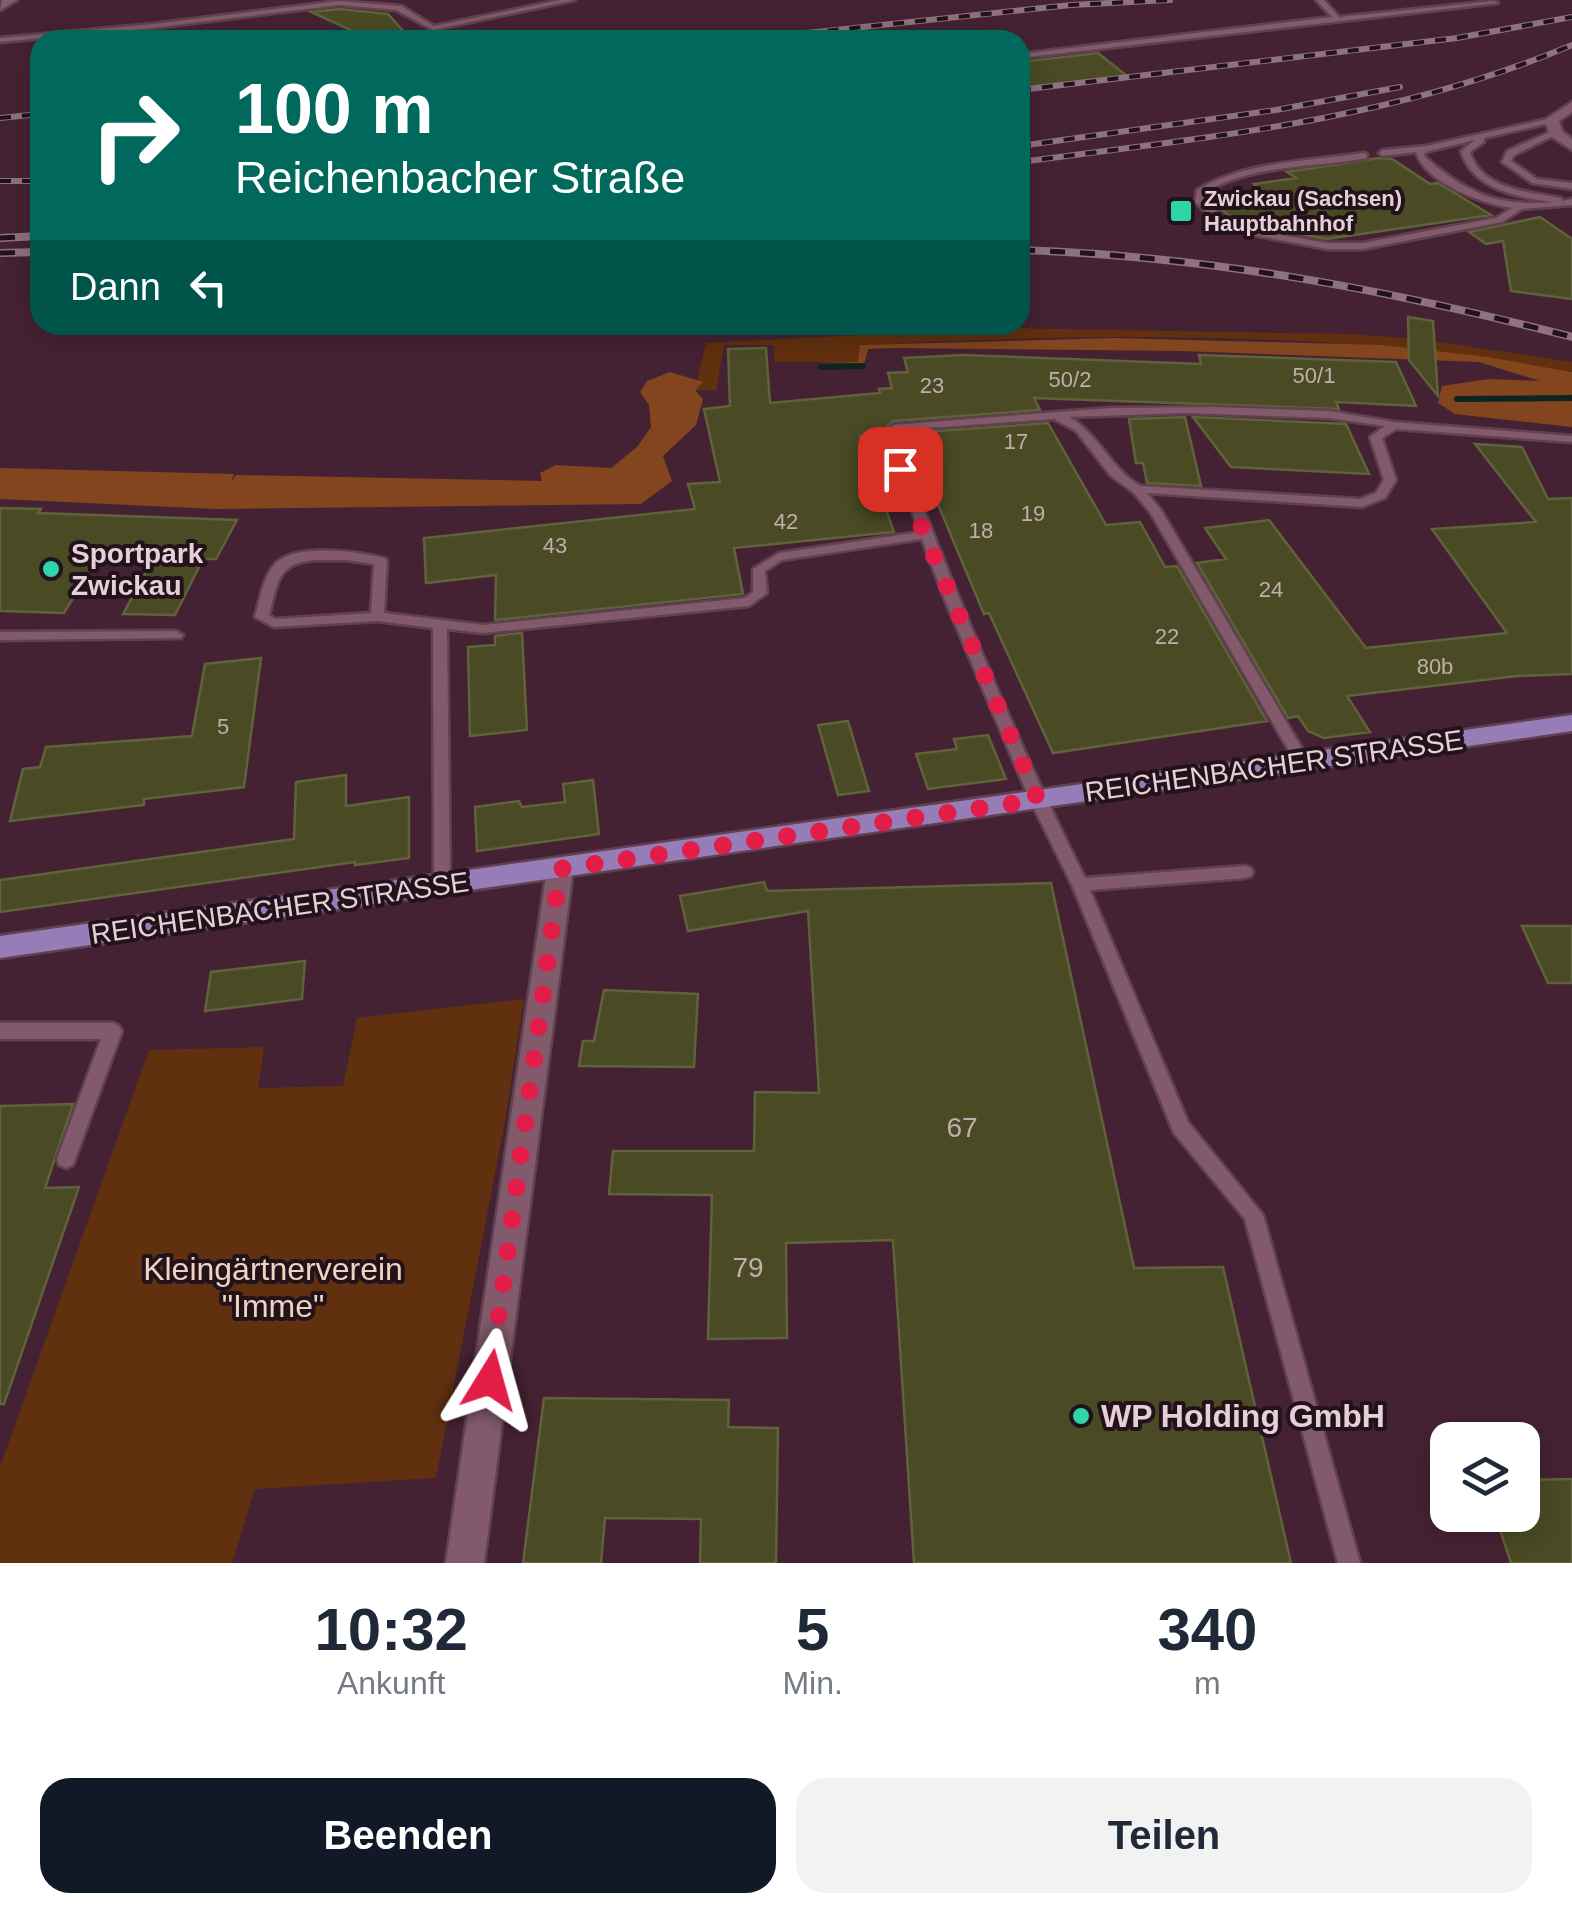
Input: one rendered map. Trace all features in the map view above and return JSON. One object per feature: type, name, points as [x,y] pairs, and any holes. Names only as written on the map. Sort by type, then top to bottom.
[{"type":"main road","name":"REICHENBACHER STRASSE","points":[[0,947],[1572,723]]},
{"type":"street","points":[[0,6],[12,0]]},
{"type":"street","points":[[1572,106],[1553,126],[1572,146]]},
{"type":"street","points":[[464,1563],[560,869]]},
{"type":"lane","points":[[64,30],[305,0]]},
{"type":"lane","points":[[77,30],[339,3],[398,8],[432,28],[571,0]]},
{"type":"lane","points":[[1320,0],[1337,19]]},
{"type":"lane","points":[[1030,55],[1494,4]]},
{"type":"lane","points":[[0,38],[30,34]]},
{"type":"lane","points":[[0,38],[30,35]]},
{"type":"lane","points":[[1383,153],[1553,126]]},
{"type":"lane","points":[[1553,126],[1510,153],[1506,162],[1515,172],[1535,181],[1572,186]]},
{"type":"lane","points":[[1488,136],[1465,151],[1466,160],[1487,178],[1518,192],[1572,202]]},
{"type":"lane","points":[[1426,149],[1420,153],[1427,164],[1482,200],[1518,208],[1572,202]]},
{"type":"lane","points":[[1364,156],[1231,178],[1207,186],[1200,192],[1200,202],[1230,228],[1348,246],[1500,220],[1518,208]]},
{"type":"lane","points":[[1349,1563],[1253,1216],[1181,1127],[1080,885],[1038,800],[925,535],[888,436],[897,427],[1142,408],[1339,414],[1394,425],[1572,439]]},
{"type":"lane","points":[[1056,416],[1071,420],[1083,430],[1112,474],[1137,490],[1155,510],[1303,762]]},
{"type":"lane","points":[[1137,490],[1362,503],[1382,495],[1390,480],[1376,438],[1394,425]]},
{"type":"lane","points":[[377,618],[382,562],[370,556],[294,557],[278,566],[262,617],[274,623],[377,618],[482,629],[749,602],[760,592],[759,569],[779,557],[925,535]]},
{"type":"lane","points":[[440,623],[442,885]]},
{"type":"lane","points":[[0,636],[176,636]]},
{"type":"lane","points":[[1080,885],[1245,872]]},
{"type":"lane","points":[[0,1031],[113,1031],[66,1159]]},
{"type":"green space","points":[[1030,329],[1350,334],[1419,339],[1572,362],[1572,372],[1484,358],[1307,341],[1039,338],[860,345],[859,362],[774,362],[774,345],[724,345],[716,391],[695,390],[706,343],[860,335],[1030,335]]},
{"type":"green space","name":"Kleingärtnerverein \"Imme\"","points":[[524,999],[504,1127],[436,1478],[255,1489],[232,1563],[0,1563],[0,1467],[149,1050],[264,1047],[258,1088],[343,1086],[357,1018]]},
{"type":"shaded area","points":[[1114,338],[1382,345],[1488,357],[1572,372],[1572,427],[1455,414],[1438,403],[1442,386],[1489,379],[1540,381],[1479,362],[1181,351],[890,348],[868,349],[864,364],[816,363],[858,362],[860,345]]},
{"type":"shaded area","points":[[670,372],[703,382],[695,390],[703,399],[696,425],[663,456],[672,481],[641,504],[217,509],[0,499],[0,468],[234,474],[231,482],[236,475],[542,481],[540,473],[556,465],[611,468],[637,447],[651,427],[649,405],[640,392],[647,381]]},
{"type":"building","points":[[339,9],[388,14],[402,30],[350,30],[311,12]]},
{"type":"building","points":[[1098,53],[1127,76],[1030,87],[1030,61]]},
{"type":"building","points":[[1392,159],[1430,184],[1438,183],[1491,215],[1327,239],[1238,223],[1212,202],[1266,194],[1254,184],[1296,178],[1287,172]]},
{"type":"building","points":[[1540,217],[1572,239],[1572,299],[1511,291],[1503,241],[1486,244],[1469,232]]},
{"type":"building","points":[[1408,317],[1433,321],[1438,396],[1409,360]]},
{"type":"building","points":[[766,348],[770,403],[880,393],[879,389],[892,388],[888,373],[908,372],[904,358],[963,355],[1201,364],[1199,355],[1396,362],[1416,406],[1336,402],[1339,409],[1034,398],[1040,410],[893,421],[880,434],[860,436],[894,532],[734,548],[743,594],[495,620],[496,575],[426,583],[424,538],[695,509],[688,484],[720,482],[704,409],[730,406],[728,349]]},
{"type":"building","points":[[1185,417],[1201,486],[1147,483],[1143,463],[1136,463],[1129,419]]},
{"type":"building","points":[[1193,417],[1346,424],[1369,474],[1231,467]]},
{"type":"building","points":[[1048,423],[1106,525],[1140,522],[1165,567],[1177,566],[1267,721],[1053,753],[989,613],[984,614],[908,433]]},
{"type":"building","points":[[1475,444],[1522,447],[1548,499],[1572,498],[1572,674],[1517,676],[1347,696],[1370,732],[1324,738],[1308,731],[1298,716],[1288,718],[1197,563],[1226,559],[1205,528],[1269,520],[1366,648],[1507,633],[1432,529],[1536,522]]},
{"type":"building","points":[[0,508],[41,509],[38,513],[237,520],[216,559],[203,559],[175,615],[123,614],[154,557],[100,554],[64,613],[0,611]]},
{"type":"building","points":[[522,633],[527,730],[470,736],[468,647],[495,645],[495,636]]},
{"type":"building","points":[[261,658],[244,787],[144,799],[144,805],[10,821],[23,769],[40,767],[46,747],[192,736],[205,664]]},
{"type":"building","points":[[848,721],[869,791],[838,795],[818,725]]},
{"type":"building","points":[[988,735],[1006,779],[928,789],[916,754],[957,749],[954,739]]},
{"type":"building","points":[[346,775],[346,806],[409,797],[409,858],[355,862],[0,912],[0,880],[294,839],[296,782]]},
{"type":"building","points":[[593,780],[599,834],[477,851],[475,807],[519,801],[522,807],[565,802],[563,784]]},
{"type":"building","points":[[764,882],[767,891],[1051,883],[1134,1268],[1223,1267],[1291,1563],[914,1563],[893,1240],[786,1243],[787,1338],[708,1339],[712,1195],[609,1194],[613,1151],[754,1151],[755,1092],[819,1093],[808,911],[688,931],[680,896]]},
{"type":"building","points":[[1522,926],[1572,926],[1572,983],[1548,983]]},
{"type":"building","points":[[305,961],[302,999],[205,1011],[211,972]]},
{"type":"building","points":[[604,990],[698,994],[694,1067],[579,1066],[583,1041],[594,1041]]},
{"type":"building","points":[[73,1104],[45,1188],[79,1187],[4,1404],[0,1404],[0,1106]]},
{"type":"building","points":[[544,1398],[729,1400],[728,1427],[778,1428],[776,1563],[700,1563],[701,1519],[605,1518],[601,1563],[523,1563]]},
{"type":"building","points":[[1572,1479],[1572,1563],[1511,1563],[1501,1532],[1540,1532],[1540,1480]]},
{"type":"waterway","points":[[821,367],[863,366]]},
{"type":"waterway","points":[[1457,399],[1572,398]]},
{"type":"railway","points":[[835,30],[1071,5],[1170,0]]},
{"type":"railway","points":[[1030,89],[1457,38],[1572,17]]},
{"type":"railway","points":[[1030,161],[1231,134],[1369,108],[1505,71],[1572,45]]},
{"type":"railway","points":[[1030,145],[1276,110],[1400,87]]},
{"type":"railway","points":[[0,118],[30,115]]},
{"type":"railway","points":[[0,181],[30,181]]},
{"type":"railway","points":[[0,238],[30,236]]},
{"type":"railway","points":[[1030,251],[1160,260],[1299,278],[1436,304],[1572,337]]},
{"type":"railway","points":[[0,253],[30,252]]},
{"type":"place","name":"Zwickau (Sachsen) Hauptbahnhof","points":[[1181,211]]},
{"type":"place","name":"Sportpark Zwickau","points":[[51,569]]},
{"type":"place","name":"WP Holding GmbH","points":[[1081,1416]]},
{"type":"route","points":[[490,1380],[560,869],[1038,800],[900,469]]}]
